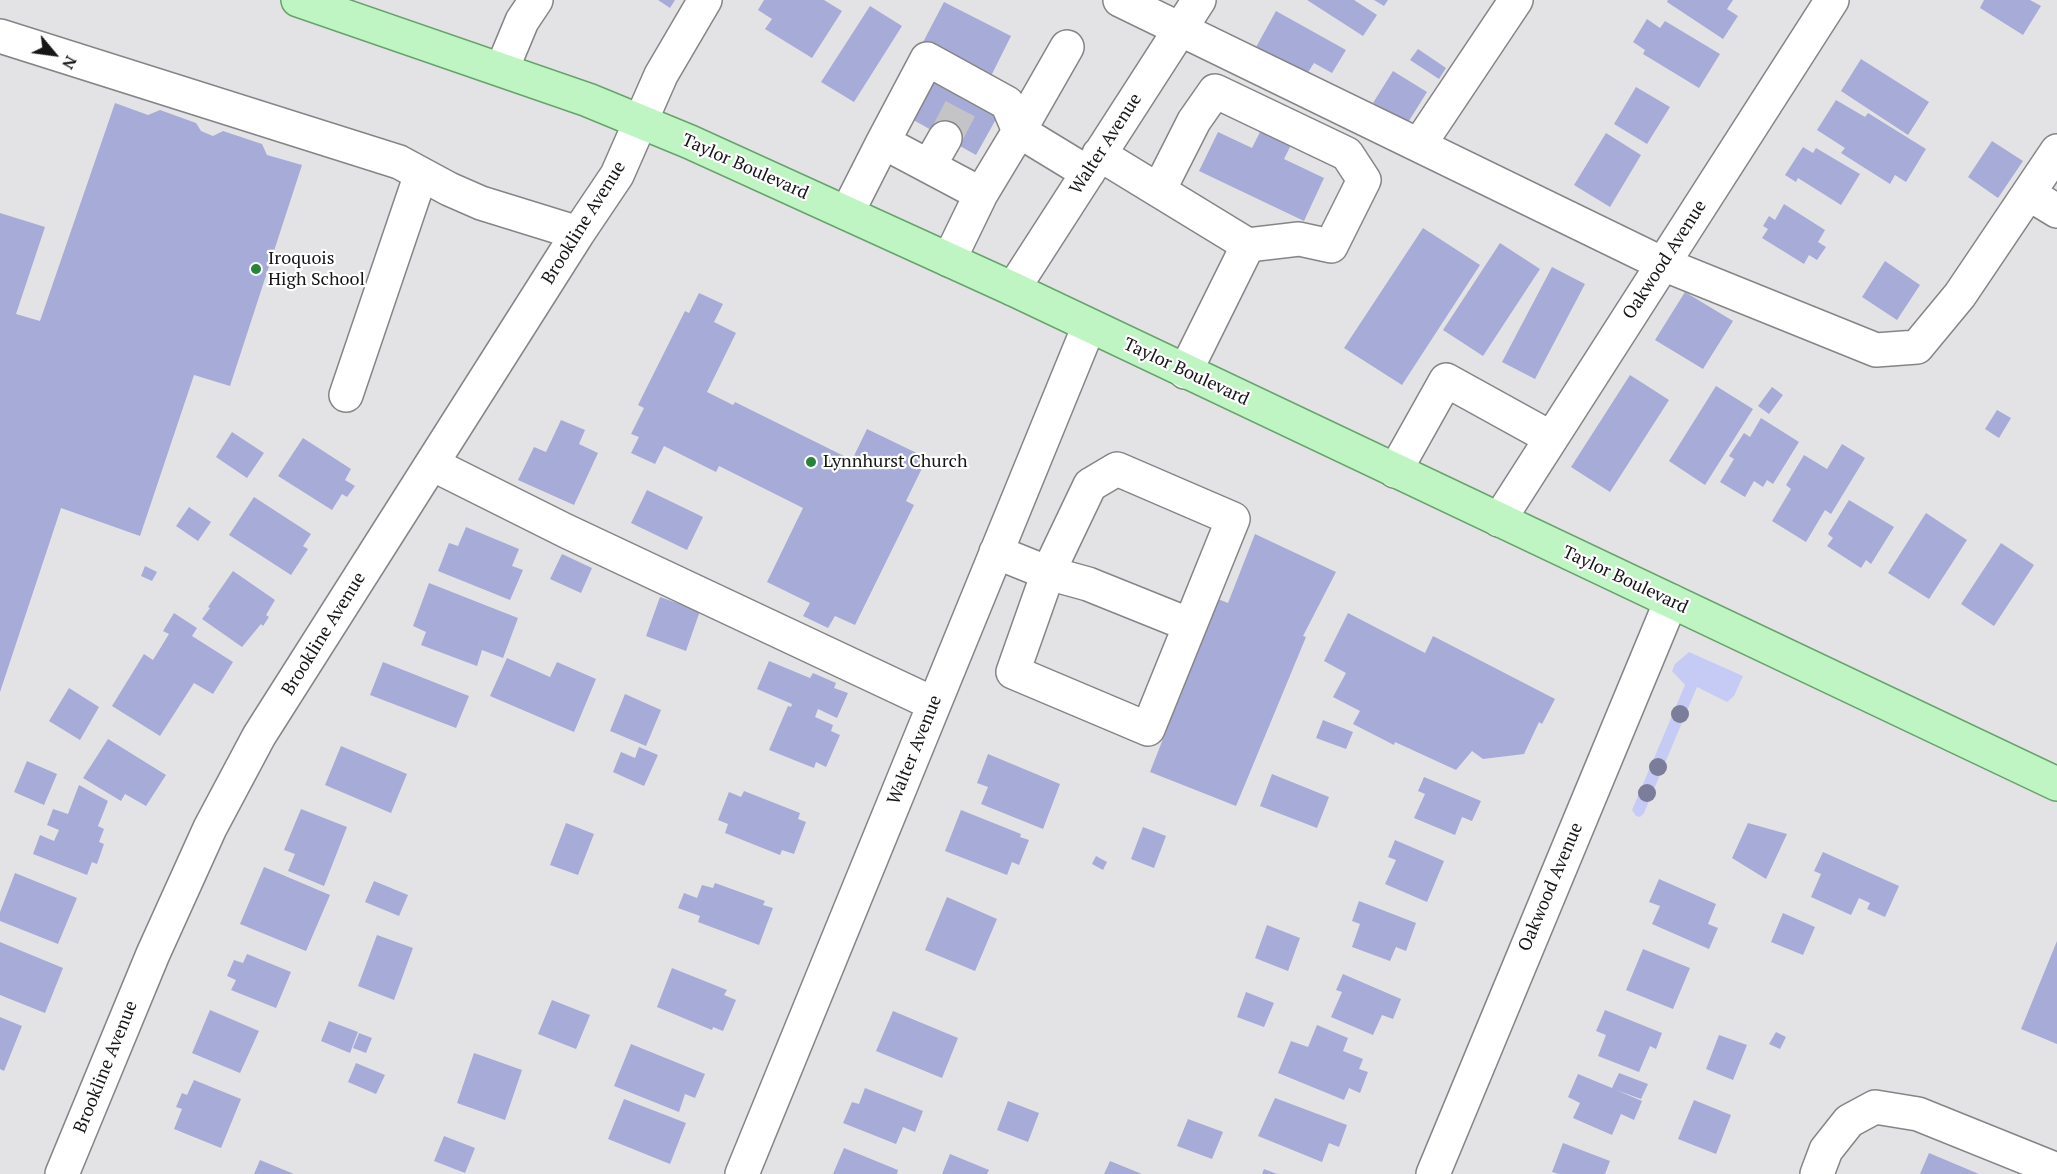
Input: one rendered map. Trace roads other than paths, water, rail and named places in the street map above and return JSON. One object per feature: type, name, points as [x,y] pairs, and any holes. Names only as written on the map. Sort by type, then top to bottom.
[{"type":"main road","name":"Taylor Boulevard","points":[[298,0],[588,100],[690,142],[1013,289],[2057,784]]},
{"type":"street","points":[[502,69],[522,21],[536,0]]},
{"type":"street","name":"Brookline Avenue","points":[[62,1174],[153,954],[210,828],[259,736],[617,175],[661,75],[705,0]]},
{"type":"street","points":[[1120,0],[1663,264],[1875,350],[1917,347],[1960,295],[2057,151]]},
{"type":"street","name":"Walter Avenue","points":[[1013,289],[1199,0]]},
{"type":"street","points":[[1419,145],[1516,0]]},
{"type":"street","name":"Oakwood Avenue","points":[[1499,520],[1832,0]]},
{"type":"street","points":[[0,36],[399,162],[449,189],[481,202],[578,233]]},
{"type":"street","points":[[949,260],[981,194],[1067,47]]},
{"type":"street","points":[[847,213],[927,59],[971,89],[1007,103],[1019,131],[1159,190],[1248,245],[1299,239],[1331,246],[1364,180],[1347,154],[1215,91],[1194,121],[1159,190]]},
{"type":"street","points":[[929,166],[945,138]]},
{"type":"street","points":[[883,142],[981,194]]},
{"type":"street","points":[[346,395],[421,174]]},
{"type":"street","points":[[2029,194],[2057,212]]},
{"type":"street","points":[[1185,372],[1248,245]]},
{"type":"street","name":"Walter Avenue","points":[[742,1174],[1089,326]]},
{"type":"street","points":[[1395,471],[1446,380],[1551,438]]},
{"type":"street","points":[[432,464],[566,531],[934,704]]},
{"type":"street","points":[[1117,469],[1233,519],[1148,729],[1013,672],[1048,573],[1090,485],[1117,469]]},
{"type":"street","points":[[996,552],[1048,573],[1088,584],[1190,624]]},
{"type":"street","name":"Oakwood Avenue","points":[[1433,1174],[1671,601]]},
{"type":"street","points":[[1816,1174],[1826,1150],[1849,1121],[1875,1107],[1918,1114],[2057,1170]]},
{"type":"tunnel","points":[[945,138],[968,94]]},
{"type":"place","name":"Iroquois High School","points":[[256,269]]},
{"type":"place","name":"Lynnhurst Church","points":[[811,462]]}]
